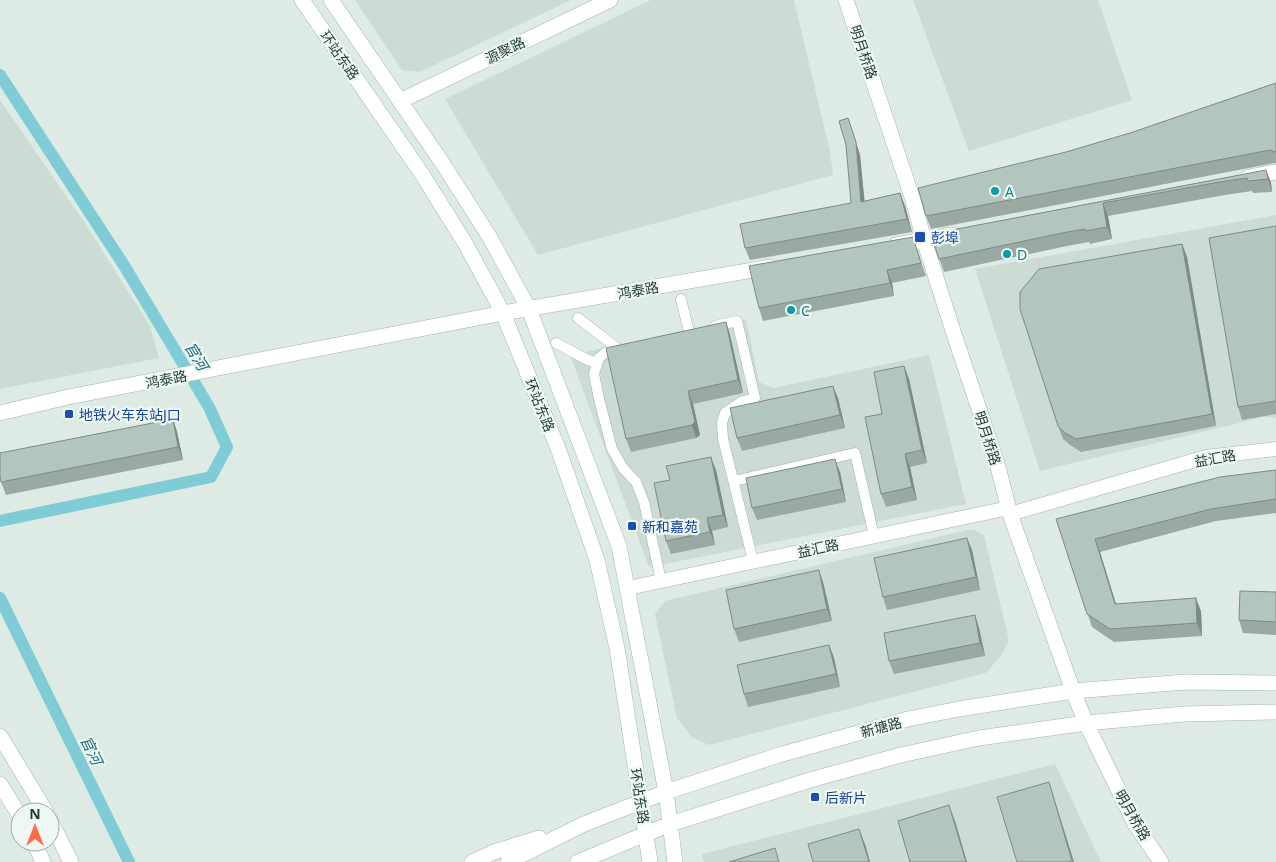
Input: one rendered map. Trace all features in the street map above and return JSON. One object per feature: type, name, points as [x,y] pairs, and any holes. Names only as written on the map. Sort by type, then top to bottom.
[{"type":"main road","name":"环站东路","points":[[302,0],[422,174],[466,243],[503,313],[558,451],[597,560],[617,648],[650,862]]},
{"type":"main road","name":"环站东路","points":[[331,0],[489,236],[529,309],[619,546],[666,792],[675,862]]},
{"type":"main road","name":"源聚路","points":[[400,101],[610,0]]},
{"type":"main road","name":"明月桥路","points":[[846,0],[914,200],[924,240],[997,464],[1010,511],[1073,691],[1086,723],[1135,824],[1161,862]]},
{"type":"main road","points":[[1238,179],[1276,172]]},
{"type":"main road","points":[[886,247],[963,233]]},
{"type":"main road","name":"鸿泰路","points":[[0,413],[68,397],[503,313],[781,265]]},
{"type":"main road","name":"新塘路","points":[[508,862],[584,824],[666,792],[779,755],[908,719],[1073,691],[1186,682],[1276,683]]},
{"type":"main road","points":[[580,862],[670,824],[810,780],[901,755],[979,738],[1086,723],[1184,714],[1276,712]]},
{"type":"main road","points":[[0,736],[40,802]]},
{"type":"main road","points":[[0,784],[11,802]]},
{"type":"main road","points":[[472,862],[494,852],[584,824]]},
{"type":"main road","points":[[60,840],[71,862]]},
{"type":"street","points":[[682,300],[694,331],[737,322],[755,398],[743,401],[725,413],[722,423],[723,439],[754,562]]},
{"type":"street","points":[[578,318],[616,348]]},
{"type":"street","points":[[556,343],[586,360],[596,363]]},
{"type":"street","points":[[628,345],[606,352],[596,363],[594,374],[612,449],[623,468],[636,482],[644,502],[661,581]]},
{"type":"street","name":"益汇路","points":[[628,588],[874,536],[1010,511],[1206,457],[1276,449]]},
{"type":"street","points":[[734,481],[855,453],[874,536]]},
{"type":"shaded area","points":[[355,0],[571,0],[420,72],[402,70]]},
{"type":"shaded area","points":[[651,0],[794,0],[830,152],[833,175],[538,255],[445,99]]},
{"type":"shaded area","points":[[913,0],[1098,0],[1132,100],[969,151]]},
{"type":"shaded area","points":[[0,100],[84,222],[150,326],[159,358],[0,389]]},
{"type":"shaded area","points":[[1276,215],[1276,418],[1264,417],[1040,471],[975,269]]},
{"type":"shaded area","points":[[746,319],[759,382],[773,388],[929,355],[966,504],[649,567],[570,355]]},
{"type":"shaded area","points":[[974,530],[984,535],[1009,641],[1000,657],[986,673],[709,745],[692,737],[677,718],[655,614],[665,601]]},
{"type":"shaded area","points":[[1055,764],[1101,862],[704,862],[702,854]]},
{"type":"building","points":[[1276,83],[1276,152],[1270,150],[926,216],[918,188],[1066,152],[1130,133]]},
{"type":"building","points":[[848,118],[856,142],[861,202],[900,193],[907,219],[745,248],[740,224],[851,203],[846,145],[839,121]]},
{"type":"building","points":[[1266,170],[1268,179],[1248,181],[1247,178],[1103,203],[1107,227],[1062,233],[939,259],[931,234]]},
{"type":"building","points":[[1276,226],[1276,401],[1238,407],[1209,238]]},
{"type":"building","points":[[913,237],[921,263],[887,270],[890,283],[759,308],[749,266]]},
{"type":"building","points":[[1182,244],[1212,414],[1076,439],[1065,433],[1058,426],[1020,309],[1020,292],[1039,269]]},
{"type":"building","points":[[726,322],[738,380],[688,391],[695,422],[692,425],[626,439],[606,348]]},
{"type":"building","points":[[904,366],[922,450],[905,454],[912,487],[881,494],[865,417],[882,414],[874,372]]},
{"type":"building","points":[[833,386],[840,415],[737,438],[730,408]]},
{"type":"building","points":[[173,419],[178,447],[1,482],[0,453]]},
{"type":"building","points":[[711,457],[723,515],[707,518],[710,532],[666,541],[654,483],[670,480],[666,466]]},
{"type":"building","points":[[835,459],[842,489],[752,508],[746,478]]},
{"type":"building","points":[[1276,470],[1276,499],[1211,509],[1095,539],[1115,604],[1196,598],[1197,623],[1110,629],[1087,614],[1056,519],[1220,477]]},
{"type":"building","points":[[967,538],[976,577],[883,597],[874,558]]},
{"type":"building","points":[[819,570],[827,609],[734,629],[726,590]]},
{"type":"building","points":[[1240,591],[1276,592],[1276,622],[1239,620]]},
{"type":"building","points":[[975,615],[980,643],[889,661],[884,633]]},
{"type":"building","points":[[829,645],[836,674],[744,694],[737,665]]},
{"type":"building","points":[[1049,782],[1072,861],[1017,862],[997,797]]},
{"type":"building","points":[[949,805],[966,862],[910,862],[898,821]]},
{"type":"building","points":[[859,829],[869,862],[813,862],[808,844]]},
{"type":"building","points":[[775,848],[779,862],[729,862]]},
{"type":"waterway","name":"官河","points":[[0,75],[125,267],[209,407],[227,447],[211,477],[0,521]]},
{"type":"waterway","name":"官河","points":[[0,598],[129,862]]},
{"type":"place","name":"A","points":[[995,191]]},
{"type":"place","name":"彭埠","points":[[920,237]]},
{"type":"place","name":"D","points":[[1007,254]]},
{"type":"place","name":"C","points":[[791,310]]},
{"type":"place","name":"地铁火车东站J口","points":[[69,414]]},
{"type":"place","name":"新和嘉苑","points":[[632,526]]},
{"type":"place","name":"后新片","points":[[815,797]]}]
